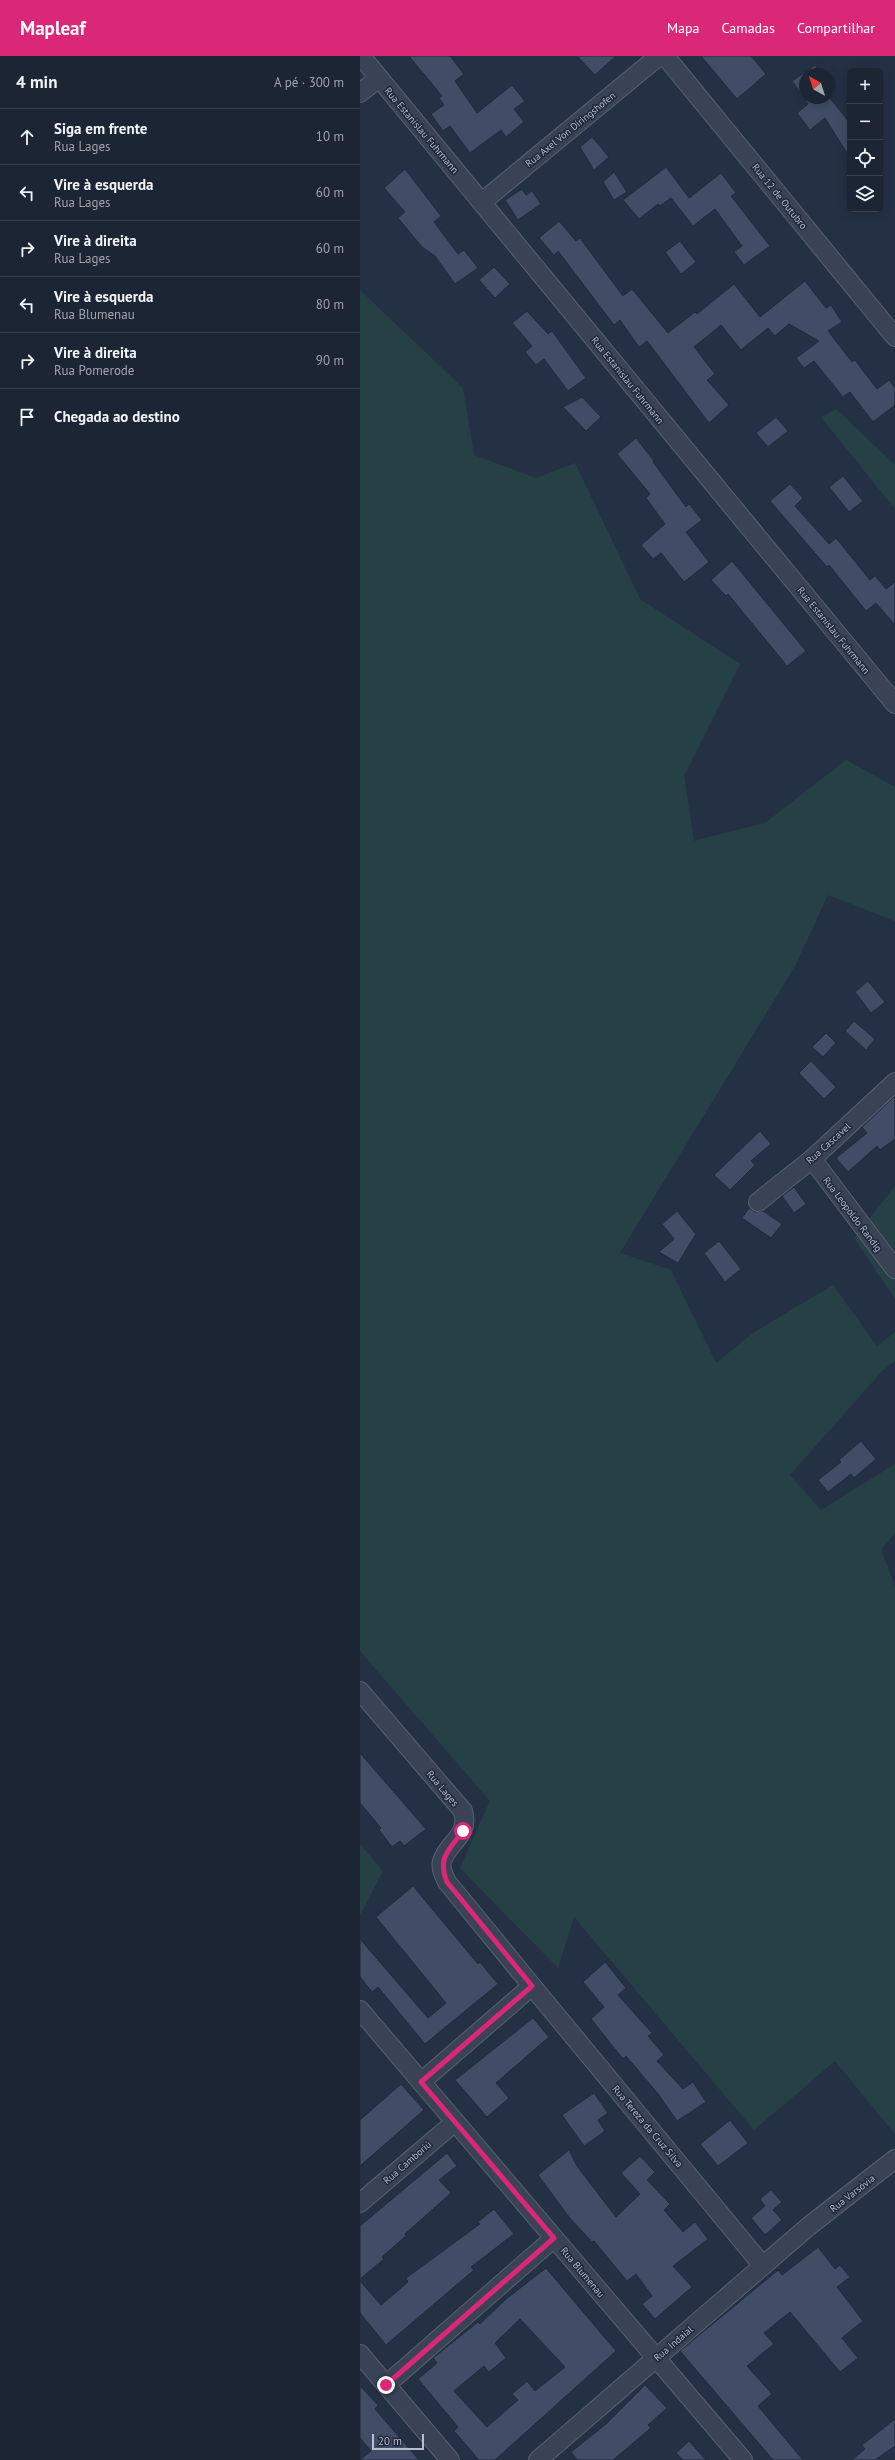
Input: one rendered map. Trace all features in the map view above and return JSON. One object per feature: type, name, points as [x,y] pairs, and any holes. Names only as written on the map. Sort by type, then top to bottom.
[{"type":"street","name":"Rua Estanislau Fuhrmann","points":[[361,56],[895,704]]},
{"type":"street","name":"Rua Axel Von Diringshofen","points":[[482,202],[659,56]]},
{"type":"street","name":"Rua 12 de Outubro","points":[[665,56],[895,337]]},
{"type":"street","points":[[360,93],[379,78]]},
{"type":"street","name":"Rua Cascavel","points":[[758,1202],[812,1158],[895,1082]]},
{"type":"street","name":"Rua Leopoldo Randig","points":[[812,1158],[895,1269]]},
{"type":"street","name":"Rua Lages","points":[[360,1691],[463,1812],[466,1821],[463,1831],[442,1861],[442,1871],[447,1882],[532,1986]]},
{"type":"street","points":[[421,2082],[532,1986]]},
{"type":"street","name":"Rua Tereza da Cruz Silva","points":[[532,1986],[763,2266]]},
{"type":"street","name":"Rua Blumenau","points":[[360,2010],[743,2460]]},
{"type":"street","name":"Rua Camboriú","points":[[360,2203],[455,2122]]},
{"type":"street","name":"Rua Varsóvia","points":[[809,2226],[895,2159]]},
{"type":"street","name":"Rua Indaial","points":[[538,2460],[809,2226]]},
{"type":"street","points":[[386,2385],[554,2238]]},
{"type":"street","points":[[360,2354],[450,2460]]},
{"type":"green space","points":[[360,290],[463,388],[474,455],[536,478],[575,463],[640,599],[740,664],[684,776],[694,841],[765,823],[846,760],[895,787],[895,921],[828,895],[795,966],[620,1253],[671,1270],[716,1363],[753,1333],[833,1285],[877,1346],[895,1332],[895,1361],[883,1370],[790,1475],[821,1510],[895,1464],[895,1533],[881,1550],[895,1586],[895,2134],[835,2061],[754,2130],[574,1917],[558,1968],[460,1868],[490,1801],[360,1651]]},
{"type":"green space","points":[[836,409],[895,465],[895,509],[821,417]]},
{"type":"green space","points":[[895,1186],[895,1299],[854,1238]]},
{"type":"green space","points":[[360,1844],[383,1871],[360,1915]]},
{"type":"building","points":[[409,56],[450,56],[464,74],[455,81],[477,113],[512,85],[525,101],[514,109],[524,122],[506,137],[501,130],[470,153],[450,126],[443,131],[431,114],[444,105],[439,98],[442,96]]},
{"type":"building","points":[[577,56],[616,56],[595,75]]},
{"type":"building","points":[[701,56],[751,56],[766,74],[737,99]]},
{"type":"building","points":[[799,76],[799,91],[792,81]]},
{"type":"building","points":[[808,104],[835,104],[847,119],[847,153],[825,118],[810,130],[797,113]]},
{"type":"building","points":[[592,137],[609,157],[594,170],[580,147]]},
{"type":"building","points":[[666,167],[689,198],[721,173],[736,193],[731,196],[770,246],[744,265],[734,252],[742,246],[715,209],[693,226],[671,198],[660,206],[658,204],[639,219],[623,200]]},
{"type":"building","points":[[405,169],[441,216],[434,222],[458,254],[464,250],[478,268],[455,284],[435,256],[422,247],[398,218],[405,212],[384,188]]},
{"type":"building","points":[[614,172],[627,192],[614,200],[603,182]]},
{"type":"building","points":[[522,189],[526,195],[532,191],[541,204],[518,220],[505,200]]},
{"type":"building","points":[[559,221],[576,241],[580,238],[623,296],[632,289],[668,333],[695,312],[697,314],[734,284],[760,317],[805,281],[826,308],[831,305],[842,322],[828,331],[852,362],[855,360],[877,389],[889,380],[895,388],[895,405],[873,422],[850,392],[843,397],[814,361],[804,368],[796,358],[819,341],[789,324],[775,336],[768,328],[741,350],[721,325],[694,347],[715,374],[707,380],[729,405],[709,423],[647,341],[639,347],[620,320],[614,325],[558,251],[554,255],[539,238]]},
{"type":"building","points":[[680,241],[696,262],[681,274],[665,252]]},
{"type":"building","points":[[494,267],[510,284],[495,298],[479,280]]},
{"type":"building","points":[[527,311],[548,334],[552,331],[586,378],[568,391],[544,359],[536,365],[525,352],[532,346],[512,323]]},
{"type":"building","points":[[582,397],[601,417],[586,431],[563,407]]},
{"type":"building","points":[[776,417],[788,431],[768,447],[756,433]]},
{"type":"building","points":[[636,438],[686,507],[689,504],[702,520],[686,532],[709,562],[684,582],[661,553],[653,559],[641,545],[665,524],[646,498],[650,494],[617,454]]},
{"type":"building","points":[[843,476],[863,501],[849,512],[829,487]]},
{"type":"building","points":[[790,484],[803,498],[795,506],[829,544],[836,538],[870,580],[875,576],[886,589],[895,582],[895,625],[876,603],[866,611],[829,565],[827,567],[770,501]]},
{"type":"building","points":[[732,561],[806,651],[787,666],[728,594],[726,596],[711,580]]},
{"type":"building","points":[[868,981],[885,1002],[871,1013],[855,992]]},
{"type":"building","points":[[854,1021],[875,1039],[866,1050],[845,1031]]},
{"type":"building","points":[[826,1033],[836,1043],[823,1057],[812,1047]]},
{"type":"building","points":[[811,1061],[836,1087],[824,1099],[799,1073]]},
{"type":"building","points":[[895,1096],[895,1139],[880,1150],[877,1146],[848,1172],[836,1158],[867,1133],[862,1127]]},
{"type":"building","points":[[760,1131],[771,1144],[751,1161],[755,1165],[730,1190],[714,1175]]},
{"type":"building","points":[[794,1187],[806,1204],[794,1213],[782,1196]]},
{"type":"building","points":[[749,1208],[755,1212],[763,1211],[782,1224],[771,1238],[742,1218]]},
{"type":"building","points":[[677,1211],[696,1234],[678,1263],[659,1252],[674,1239],[662,1224]]},
{"type":"building","points":[[719,1241],[741,1269],[725,1282],[704,1253]]},
{"type":"building","points":[[861,1441],[876,1459],[854,1478],[851,1474],[828,1492],[818,1480],[841,1462],[839,1460]]},
{"type":"building","points":[[360,1753],[426,1829],[404,1846],[400,1841],[392,1847],[379,1830],[381,1828],[360,1803]]},
{"type":"building","points":[[413,1886],[478,1964],[480,1962],[498,1984],[425,2044],[378,1987],[372,1992],[360,1977],[360,1939],[428,2018],[446,2003],[376,1917]]},
{"type":"building","points":[[605,1962],[626,1988],[618,1995],[652,2033],[648,2036],[664,2055],[657,2061],[683,2089],[693,2082],[706,2102],[677,2121],[659,2095],[626,2056],[623,2059],[591,2019],[604,2007],[583,1982]]},
{"type":"building","points":[[533,2018],[549,2037],[496,2083],[509,2098],[487,2117],[455,2080]]},
{"type":"building","points":[[401,2084],[424,2110],[360,2166],[360,2120]]},
{"type":"building","points":[[594,2093],[608,2113],[598,2120],[605,2131],[584,2146],[562,2115]]},
{"type":"building","points":[[730,2120],[748,2143],[718,2166],[700,2144]]},
{"type":"building","points":[[569,2150],[577,2166],[616,2217],[640,2194],[621,2173],[640,2156],[655,2172],[647,2180],[670,2204],[664,2210],[683,2232],[695,2222],[708,2239],[673,2266],[692,2287],[655,2319],[642,2304],[652,2296],[636,2274],[627,2281],[594,2241],[592,2242],[569,2217],[538,2175]]},
{"type":"building","points":[[447,2153],[457,2166],[439,2180],[451,2193],[405,2234],[406,2236],[382,2257],[384,2259],[360,2279],[360,2226]]},
{"type":"building","points":[[771,2190],[782,2202],[773,2210],[782,2220],[765,2235],[751,2218],[765,2206],[760,2199]]},
{"type":"building","points":[[494,2209],[514,2234],[471,2267],[474,2270],[386,2345],[360,2313],[360,2281],[381,2305],[408,2282],[406,2278],[480,2224],[478,2222]]},
{"type":"building","points":[[818,2247],[835,2269],[840,2265],[850,2277],[837,2287],[863,2321],[842,2338],[858,2358],[840,2372],[790,2312],[764,2333],[774,2344],[747,2366],[772,2394],[758,2406],[803,2460],[773,2460],[680,2351],[778,2270],[782,2275]]},
{"type":"building","points":[[546,2268],[616,2351],[495,2460],[479,2460],[454,2431],[458,2427],[418,2379],[437,2363],[433,2358],[478,2322],[480,2324],[506,2299]],"holes":[[[520,2319],[565,2367],[535,2391],[527,2381],[512,2394],[518,2400],[487,2427],[454,2391],[484,2366],[489,2372],[506,2358],[495,2343]]]},
{"type":"building","points":[[645,2385],[667,2408],[648,2425],[651,2428],[613,2460],[577,2460],[571,2452],[606,2424]]},
{"type":"building","points":[[360,2386],[378,2405],[375,2409],[419,2460],[360,2460],[371,2451],[360,2438]]},
{"type":"building","points":[[895,2419],[895,2446],[875,2460],[852,2460],[865,2449],[862,2445]]},
{"type":"building","points":[[689,2441],[706,2460],[683,2460],[676,2453]]},
{"type":"route","points":[[386,2385],[554,2238],[421,2082],[532,1986],[447,1882],[442,1871],[442,1861],[463,1831]]}]
